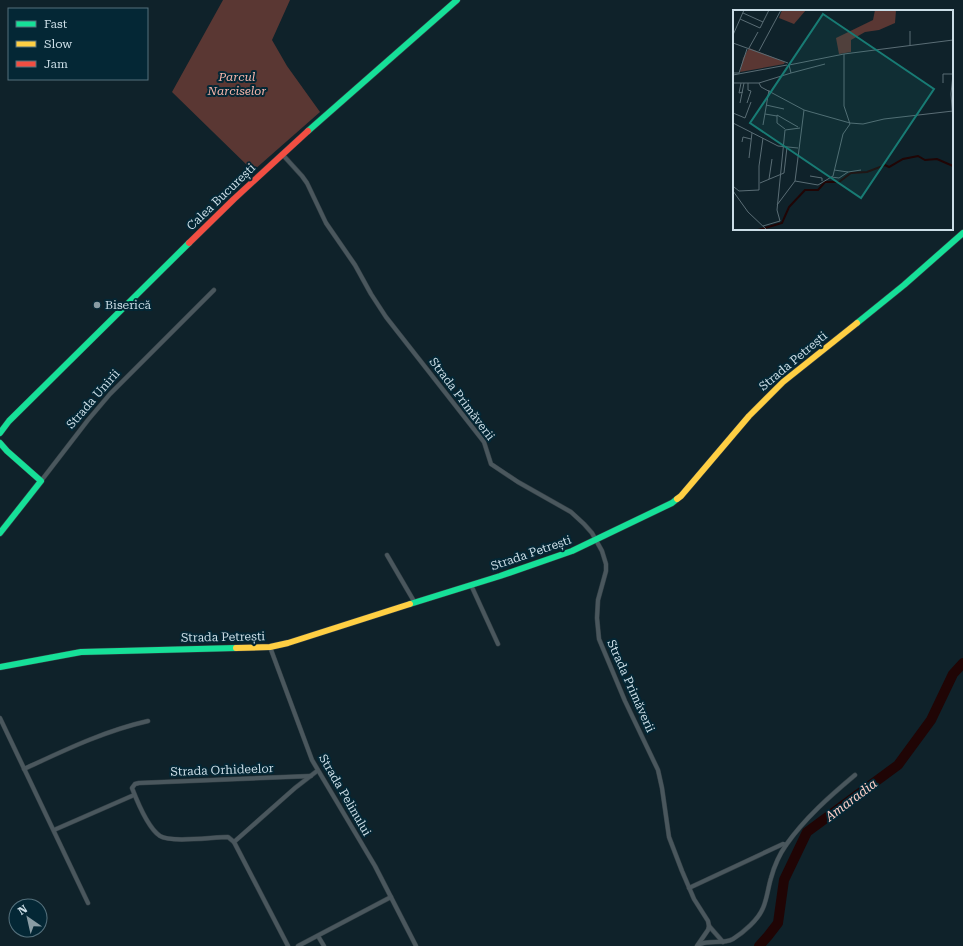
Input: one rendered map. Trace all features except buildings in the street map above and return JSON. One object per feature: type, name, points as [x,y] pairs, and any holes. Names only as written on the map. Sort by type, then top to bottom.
[{"type":"street","name":"Calea București","points":[[0,433],[9,421],[234,199],[282,154],[458,0]]},
{"type":"street","name":"Strada Primăverii","points":[[282,154],[307,183],[326,223],[355,265],[370,294],[386,317],[484,442],[492,464],[518,482],[571,512],[584,524],[596,540],[606,564],[606,571],[598,600],[597,618],[599,639],[625,701],[658,770],[669,837],[689,888],[708,921],[709,926],[723,942]]},
{"type":"street","name":"Strada Petrești","points":[[0,667],[81,652],[270,647],[304,638],[471,585],[557,556],[596,540],[672,503],[680,496],[749,416],[784,382],[904,285],[963,233]]},
{"type":"street","name":"Strada Unirii","points":[[0,533],[110,394],[214,290]]},
{"type":"street","name":"Calea București","points":[[0,426],[9,421]]},
{"type":"street","points":[[0,443],[41,481]]},
{"type":"street","points":[[0,449],[7,451]]},
{"type":"street","points":[[387,556],[415,603]]},
{"type":"street","points":[[471,585],[498,644]]},
{"type":"street","name":"Strada Pelinului","points":[[270,647],[317,771],[375,866],[416,946]]},
{"type":"street","points":[[0,718],[88,903]]},
{"type":"street","points":[[24,769],[79,743],[102,734],[148,721]]},
{"type":"street","points":[[234,842],[295,788],[317,771]]},
{"type":"street","points":[[697,946],[708,942],[726,942],[734,938],[748,927],[763,908],[775,864],[786,845],[812,813],[855,775]]},
{"type":"street","name":"Strada Orhideelor","points":[[134,795],[132,788],[134,784],[311,776]]},
{"type":"street","points":[[54,830],[134,795],[152,830],[160,836],[171,840],[228,837],[234,842],[235,847],[288,946]]},
{"type":"street","points":[[689,888],[783,844],[786,845]]},
{"type":"street","points":[[298,946],[392,897]]},
{"type":"street","points":[[697,946],[709,926]]},
{"type":"street","points":[[318,936],[324,946]]},
{"type":"green space","name":"Parcul Narciselor","points":[[223,0],[290,0],[272,40],[287,66],[320,112],[253,171],[172,92]]},
{"type":"waterway","name":"Amaradia","points":[[759,946],[778,923],[784,880],[807,832],[898,765],[931,720],[953,674],[963,663]]},
{"type":"traffic: fast","points":[[308,131],[457,0]]},
{"type":"traffic: fast","points":[[857,323],[904,285],[963,233]]},
{"type":"traffic: fast","points":[[0,433],[9,421],[189,243]]},
{"type":"traffic: fast","points":[[0,443],[41,481],[0,533]]},
{"type":"traffic: fast","points":[[410,604],[500,576],[572,551],[672,503],[677,499]]},
{"type":"traffic: fast","points":[[0,667],[81,652],[236,648]]},
{"type":"traffic: slow","points":[[677,499],[749,416],[783,382],[857,323]]},
{"type":"traffic: slow","points":[[236,648],[270,647],[288,643],[410,604]]},
{"type":"traffic: jam","points":[[189,243],[308,131]]},
{"type":"place","name":"Biserică","points":[[97,305]]}]
